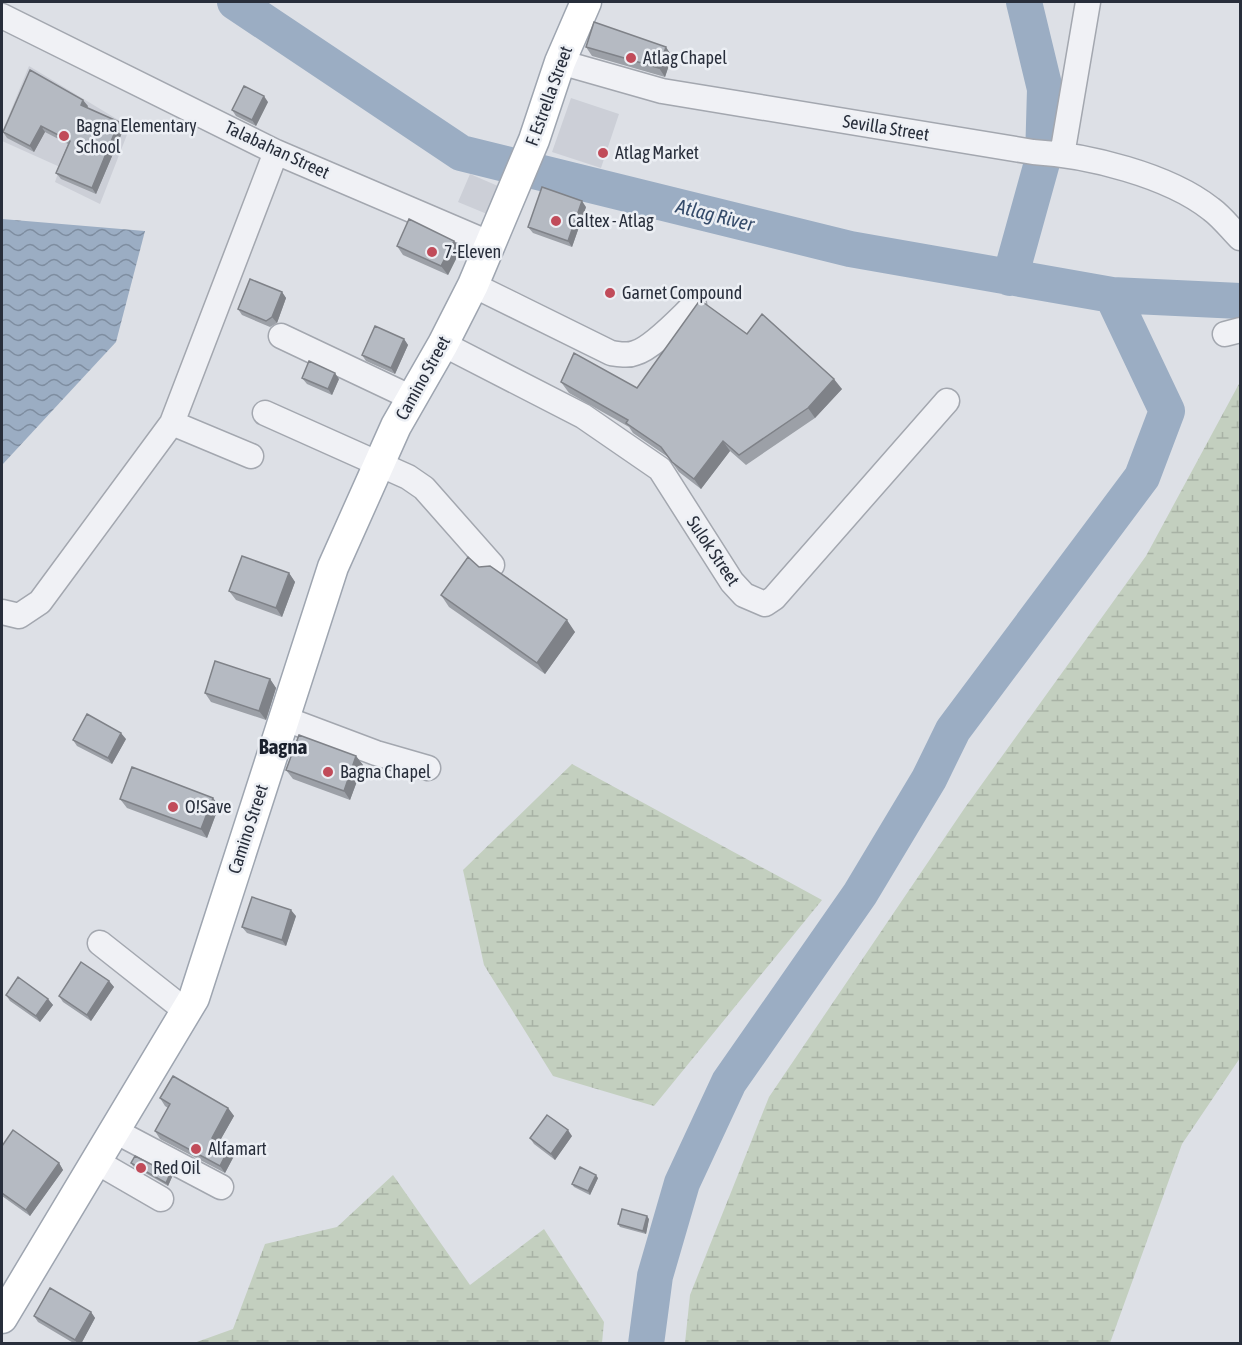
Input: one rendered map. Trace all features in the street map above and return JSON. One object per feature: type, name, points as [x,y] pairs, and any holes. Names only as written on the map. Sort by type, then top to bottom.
[{"type":"main road","name":"F. Estrella Street","points":[[513,190],[534,140],[560,62],[586,2]]},
{"type":"main road","name":"Camino Street","points":[[2,1318],[194,998],[333,567],[378,466],[473,285],[513,190]]},
{"type":"street","points":[[1049,153],[1089,2]]},
{"type":"street","name":"Talabahan Street","points":[[2,16],[276,152],[491,244]]},
{"type":"street","name":"Sevilla Street","points":[[560,62],[662,91],[1049,153],[1128,170],[1163,181],[1191,194],[1213,209],[1240,238]]},
{"type":"street","points":[[2,612],[19,616],[40,602],[172,423],[276,152]]},
{"type":"street","points":[[473,285],[611,353],[625,355],[636,353],[651,343],[694,305]]},
{"type":"street","points":[[281,336],[412,398]]},
{"type":"street","name":"Sulok Street","points":[[443,344],[583,416],[660,469],[732,582],[744,596],[765,603],[774,597],[947,401]]},
{"type":"street","points":[[265,413],[378,466],[408,477],[424,488],[492,565]]},
{"type":"street","points":[[172,423],[251,456]]},
{"type":"street","points":[[283,718],[376,753],[428,768]]},
{"type":"street","points":[[100,943],[186,1011]]},
{"type":"street","points":[[115,1131],[222,1187]]},
{"type":"street","points":[[97,1162],[161,1199]]},
{"type":"shaded area","name":"Bagna Elementary School","points":[[29,66],[130,127],[100,204],[55,182],[60,167],[2,141],[2,132]]},
{"type":"shaded area","points":[[571,98],[619,114],[601,168],[552,152]]},
{"type":"shaded area","points":[[470,174],[498,186],[487,214],[458,202]]},
{"type":"green space","points":[[1240,382],[1240,1058],[1182,1144],[1110,1343],[685,1343],[690,1295],[769,1097],[964,809],[1146,556]]},
{"type":"green space","points":[[572,764],[822,900],[654,1106],[553,1076],[484,965],[463,870]]},
{"type":"green space","points":[[393,1175],[470,1285],[544,1229],[604,1322],[602,1343],[194,1343],[233,1329],[265,1244],[337,1227]]},
{"type":"water","points":[[2,219],[145,231],[116,342],[2,465]]},
{"type":"building","points":[[594,22],[666,47],[659,68],[586,47]]},
{"type":"building","name":"Bagna Elementary School","points":[[30,70],[83,100],[81,105],[119,122],[92,188],[56,173],[70,141],[41,126],[30,146],[3,132]]},
{"type":"building","points":[[244,86],[264,96],[252,120],[232,110]]},
{"type":"building","points":[[542,187],[582,201],[568,241],[528,227]]},
{"type":"building","name":"7-Eleven","points":[[409,219],[454,241],[441,266],[397,246]]},
{"type":"building","points":[[250,279],[282,292],[272,317],[266,321],[238,309]]},
{"type":"building","points":[[700,300],[747,334],[762,314],[834,379],[808,408],[739,455],[723,441],[694,479],[672,462],[661,447],[626,423],[628,420],[561,382],[574,353],[637,388]]},
{"type":"building","points":[[375,326],[404,339],[391,368],[362,355]]},
{"type":"building","points":[[309,361],[335,373],[328,389],[302,378]]},
{"type":"building","points":[[242,556],[289,573],[276,608],[229,591]]},
{"type":"building","points":[[468,557],[479,567],[490,566],[567,620],[537,663],[441,595]]},
{"type":"building","points":[[215,661],[270,679],[259,711],[205,693]]},
{"type":"building","points":[[87,714],[121,733],[108,758],[73,740]]},
{"type":"building","name":"Bagna Chapel","points":[[299,735],[356,756],[344,791],[286,770]]},
{"type":"building","name":"O!Save","points":[[132,767],[213,798],[201,829],[120,799]]},
{"type":"building","points":[[252,897],[291,910],[282,940],[242,927]]},
{"type":"building","points":[[81,962],[109,981],[87,1015],[59,996]]},
{"type":"building","points":[[18,977],[48,999],[36,1016],[6,995]]},
{"type":"building","points":[[173,1076],[228,1108],[212,1138],[229,1148],[220,1166],[155,1131],[170,1104],[160,1098]]},
{"type":"building","points":[[547,1115],[568,1130],[551,1154],[530,1138]]},
{"type":"building","points":[[13,1130],[59,1163],[26,1210],[2,1193],[2,1146]]},
{"type":"building","points":[[135,1156],[170,1174],[166,1183],[131,1163]]},
{"type":"building","points":[[580,1167],[596,1175],[588,1191],[572,1184]]},
{"type":"building","points":[[622,1209],[647,1216],[643,1231],[618,1224]]},
{"type":"building","points":[[50,1288],[91,1312],[75,1340],[34,1316]]},
{"type":"waterway","name":"Atlag River","points":[[235,2],[461,153],[850,249],[1112,295],[1240,301]]},
{"type":"waterway","points":[[1010,278],[1043,159],[1045,89],[1024,2]]},
{"type":"waterway","points":[[646,1344],[655,1276],[682,1183],[729,1082],[860,894],[929,779],[953,730],[1142,477],[1167,411],[1112,295]]},
{"type":"place","name":"Atlag Chapel","points":[[631,58]]},
{"type":"place","name":"Bagna Elementary School","points":[[64,136]]},
{"type":"place","name":"Atlag Market","points":[[603,153]]},
{"type":"place","name":"Caltex - Atlag","points":[[556,221]]},
{"type":"place","name":"7-Eleven","points":[[432,252]]},
{"type":"place","name":"Garnet Compound","points":[[610,293]]},
{"type":"place","name":"Bagna Chapel","points":[[328,772]]},
{"type":"place","name":"O!Save","points":[[173,807]]},
{"type":"place","name":"Alfamart","points":[[196,1149]]},
{"type":"place","name":"Red Oil","points":[[141,1168]]},
{"type":"district","name":"Bagna","points":[[283,747]]}]
